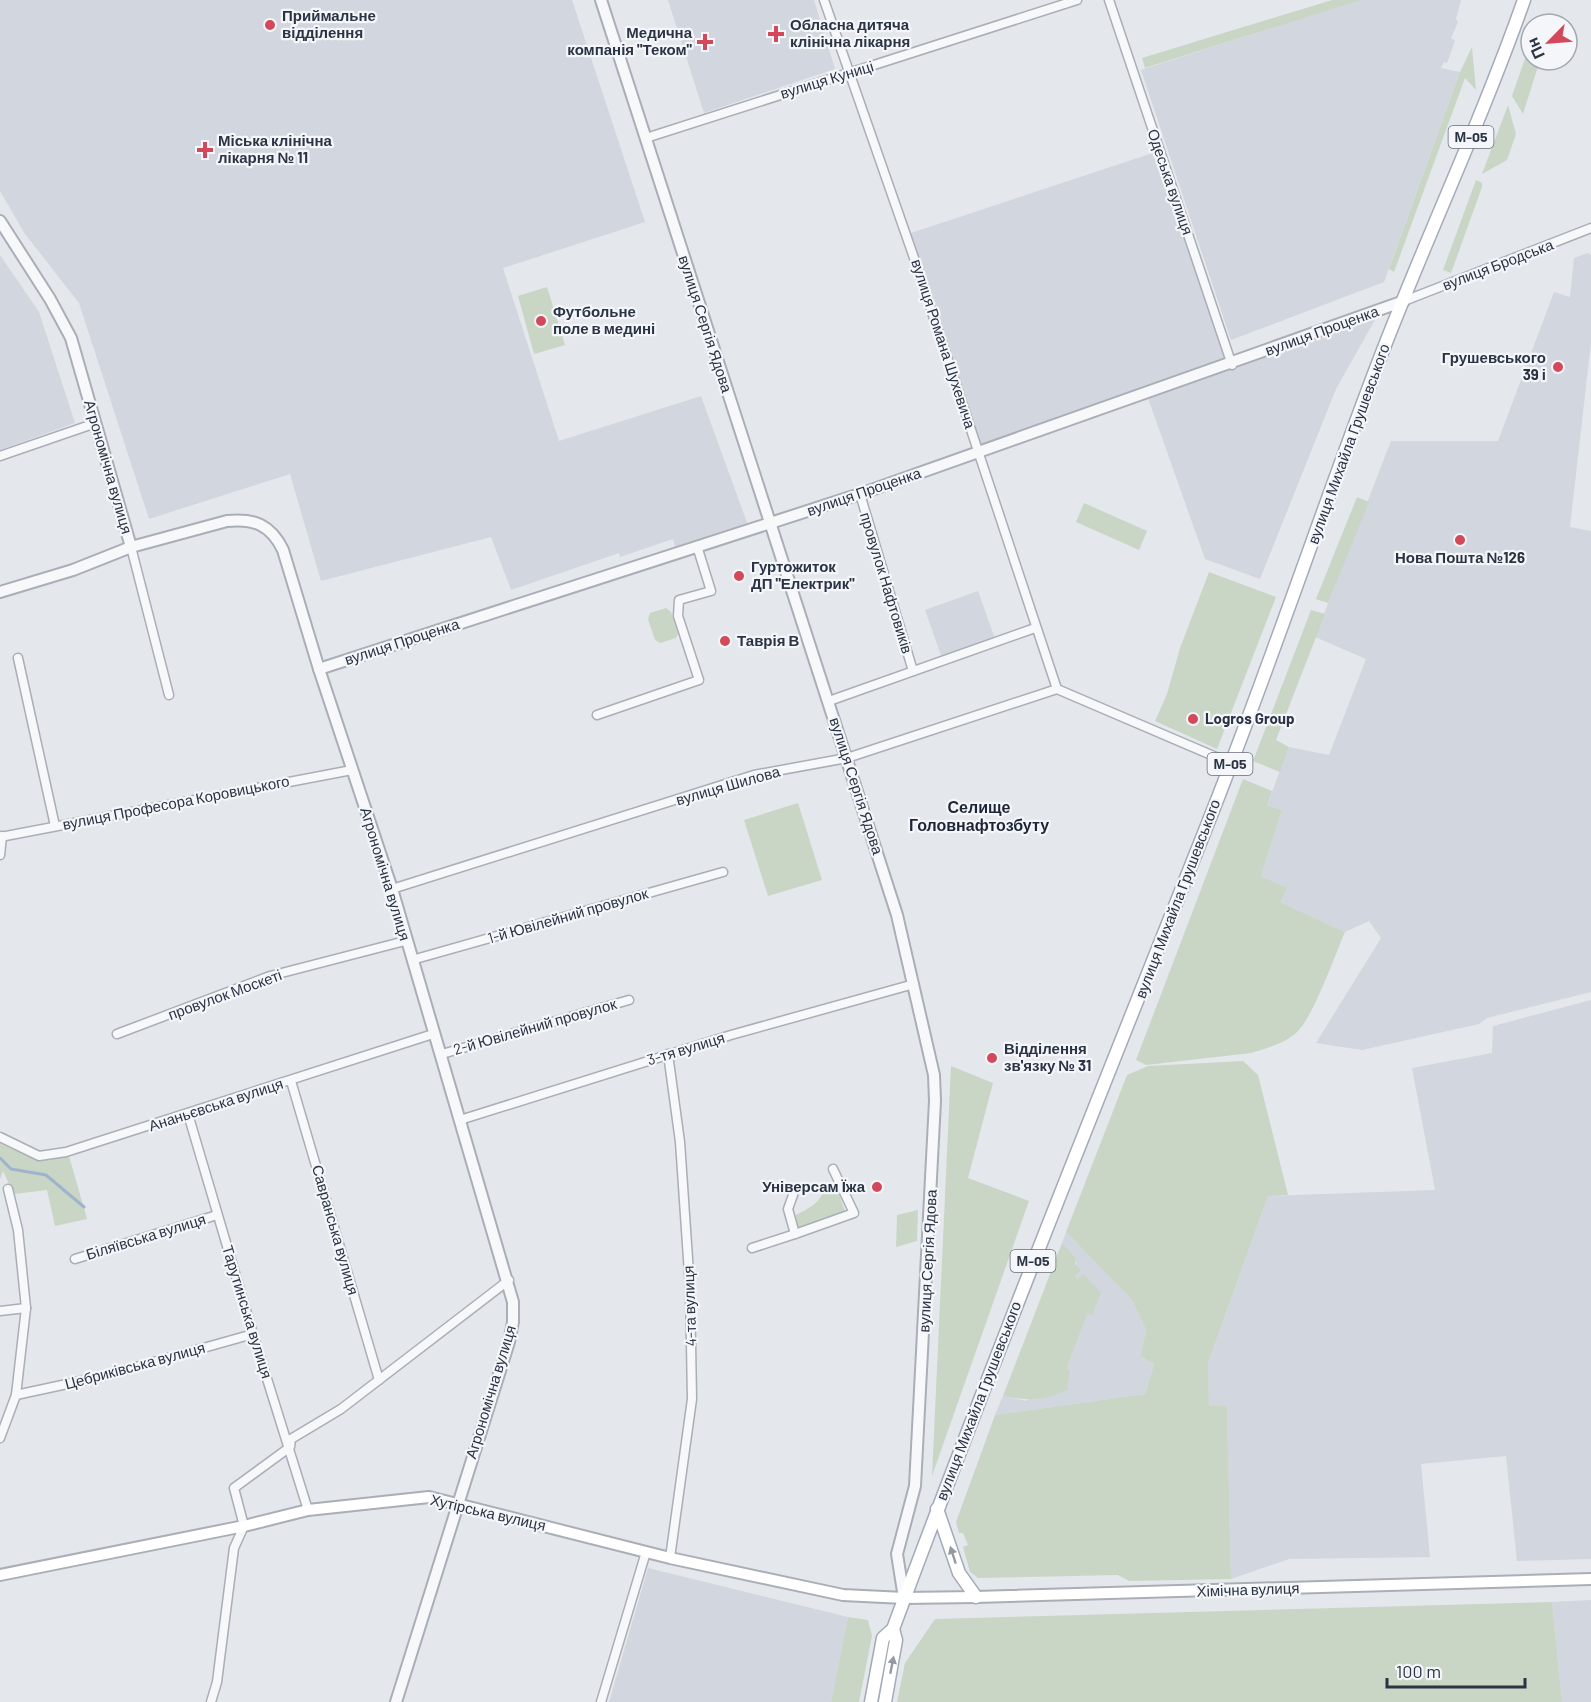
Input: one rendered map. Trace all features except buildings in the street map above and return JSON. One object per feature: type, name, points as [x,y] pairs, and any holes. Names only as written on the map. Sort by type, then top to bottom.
[{"type":"main road","name":"вулиця Михайла Грушевського","points":[[893,1629],[937,1509],[1094,1107],[1140,997],[1154,954],[1294,598],[1378,363],[1493,85],[1524,0]]},
{"type":"main road","name":"Хутірська вулиця","points":[[0,1575],[244,1526],[308,1510],[429,1497],[670,1558],[843,1595],[904,1598]]},
{"type":"main road","points":[[937,1509],[959,1573],[976,1597]]},
{"type":"main road","name":"Хімічна вулиця","points":[[904,1598],[1591,1579]]},
{"type":"main road","name":"М-05","points":[[872,1702],[883,1638],[893,1629],[896,1640],[885,1702]]},
{"type":"street","name":"вулиця Сергія Ядова","points":[[601,0],[897,915],[934,1075],[936,1101],[915,1486],[897,1554],[904,1598]]},
{"type":"street","name":"вулиця Романа Шухевича","points":[[824,0],[852,74],[1056,689]]},
{"type":"street","name":"вулиця Куниці","points":[[646,138],[852,74],[979,30],[1077,0]]},
{"type":"street","name":"Одеська вулиця","points":[[1109,0],[1232,365]]},
{"type":"street","name":"Агрономічна вулиця","points":[[0,221],[50,299],[71,338],[81,368],[93,424],[130,548],[215,523],[241,519],[262,523],[278,539],[392,889],[405,941],[433,1034],[442,1054],[508,1281],[513,1322],[509,1342],[396,1702]]},
{"type":"street","name":"вулиця Бродська","points":[[1404,302],[1591,228]]},
{"type":"street","name":"вулиця Проценка","points":[[319,669],[860,495],[1232,365],[1404,302]]},
{"type":"street","points":[[0,456],[93,424]]},
{"type":"street","name":"провулок Нафтовиків","points":[[860,495],[913,671]]},
{"type":"street","points":[[597,715],[699,680],[678,616],[679,600],[711,591],[697,546]]},
{"type":"street","points":[[0,592],[73,570],[130,548],[169,695]]},
{"type":"street","name":"провулок Нафтовиків","points":[[829,701],[1035,628]]},
{"type":"street","points":[[18,658],[55,826]]},
{"type":"street","points":[[1056,689],[1230,763]]},
{"type":"street","name":"вулиця Шилова","points":[[392,889],[754,775],[847,758],[1056,689]]},
{"type":"street","name":"вулиця Професора Коровицького","points":[[1,837],[352,770]]},
{"type":"street","points":[[0,855],[1,837]]},
{"type":"street","name":"1-й Ювілейний провулок","points":[[412,960],[723,872]]},
{"type":"street","name":"провулок Москеті","points":[[117,1034],[270,976],[405,941]]},
{"type":"street","name":"3-тя вулиця","points":[[460,1120],[668,1054],[914,984]]},
{"type":"street","name":"2-й Ювілейний провулок","points":[[442,1054],[629,1000]]},
{"type":"street","name":"Ананьєвська вулиця","points":[[0,1137],[39,1156],[66,1152],[433,1034]]},
{"type":"street","name":"4-та вулиця","points":[[668,1054],[681,1153],[690,1288],[692,1399],[670,1558]]},
{"type":"street","name":"Савранська вулиця","points":[[291,1081],[379,1380]]},
{"type":"street","name":"Тарутинська вулиця","points":[[188,1114],[308,1510]]},
{"type":"street","points":[[752,1248],[854,1214],[833,1169]]},
{"type":"street","points":[[0,1438],[16,1395],[26,1308],[18,1230],[8,1189]]},
{"type":"street","points":[[793,1196],[789,1209],[795,1234]]},
{"type":"street","name":"Біляївська вулиця","points":[[75,1259],[217,1215]]},
{"type":"street","points":[[212,1702],[217,1682],[234,1548],[244,1526],[234,1488],[290,1447],[291,1439],[341,1409],[508,1281]]},
{"type":"street","points":[[0,1311],[26,1308]]},
{"type":"street","name":"Цебриківська вулиця","points":[[16,1395],[104,1376],[253,1334]]},
{"type":"street","points":[[601,1702],[646,1552]]},
{"type":"shaded area","points":[[0,0],[572,0],[645,222],[503,268],[559,441],[701,396],[749,528],[676,550],[673,539],[620,557],[619,553],[511,590],[491,537],[321,581],[290,474],[149,519],[79,303],[25,234],[0,191]]},
{"type":"shaded area","name":"Обласна дитяча клінічна лікарня","points":[[668,0],[814,0],[835,69],[704,113]]},
{"type":"shaded area","points":[[1359,0],[1461,0],[1456,19],[1458,22],[1451,38],[1455,41],[1447,63],[1444,62],[1441,68],[1460,72],[1384,282],[1231,340],[1141,70]]},
{"type":"shaded area","points":[[1153,153],[1229,363],[981,452],[908,234]]},
{"type":"shaded area","points":[[1588,253],[1591,255],[1591,342],[1570,527],[1591,531],[1591,992],[1487,1018],[1479,1024],[1362,1050],[1316,1043],[1381,938],[1369,921],[1345,932],[1280,902],[1286,888],[1261,876],[1282,810],[1267,805],[1289,747],[1329,755],[1366,659],[1315,637],[1391,441],[1498,441],[1554,292],[1570,297],[1574,258]]},
{"type":"shaded area","points":[[0,255],[39,312],[75,423],[0,450]]},
{"type":"shaded area","points":[[1376,318],[1336,389],[1260,579],[1205,559],[1148,398]]},
{"type":"shaded area","points":[[978,591],[995,639],[942,658],[925,610]]},
{"type":"shaded area","points":[[1591,1000],[1591,1559],[1517,1561],[1506,1456],[1421,1464],[1430,1557],[1289,1559],[1231,1579],[1227,1406],[1209,1406],[1208,1363],[1268,1196],[1435,1190],[1412,1068],[1492,1053],[1493,1026]]},
{"type":"shaded area","points":[[1066,1232],[1132,1300],[1146,1330],[1140,1356],[1154,1364],[1145,1394],[995,1415],[1003,1396],[1026,1401],[1067,1368],[1087,1313],[1091,1315],[1083,1275],[1078,1279],[1075,1276],[1076,1258],[1062,1243]]},
{"type":"shaded area","points":[[648,1568],[848,1617],[831,1702],[609,1702]]},
{"type":"shaded area","points":[[1591,1600],[1591,1702],[1562,1702],[1552,1602]]},
{"type":"green space","points":[[1332,0],[1361,0],[1145,68],[1142,58]]},
{"type":"green space","points":[[1472,47],[1476,90],[1465,78],[1394,272],[1389,269],[1460,72]]},
{"type":"green space","points":[[1520,72],[1536,72],[1523,114],[1512,96]]},
{"type":"green space","points":[[1508,105],[1516,134],[1507,160],[1482,174]]},
{"type":"green space","points":[[1476,180],[1482,183],[1482,187],[1451,273],[1443,270]]},
{"type":"green space","name":"Футбольне поле в медині","points":[[547,287],[565,345],[534,354],[518,296]]},
{"type":"green space","points":[[1357,497],[1369,502],[1328,603],[1316,599]]},
{"type":"green space","points":[[1084,503],[1147,531],[1139,550],[1076,522]]},
{"type":"green space","points":[[1209,572],[1276,597],[1217,749],[1155,721],[1167,694],[1180,648]]},
{"type":"green space","points":[[666,608],[671,612],[678,634],[676,638],[660,643],[655,640],[648,619],[650,613]]},
{"type":"green space","points":[[1311,610],[1325,614],[1276,740],[1289,747],[1280,772],[1253,761]]},
{"type":"green space","points":[[1243,779],[1272,791],[1267,805],[1282,810],[1261,876],[1287,888],[1280,902],[1345,932],[1311,1011],[1298,1031],[1288,1039],[1251,1053],[1146,1065],[1136,1060]]},
{"type":"green space","points":[[798,803],[822,880],[768,896],[744,820]]},
{"type":"green space","points":[[1243,1061],[1258,1075],[1288,1195],[1268,1196],[1208,1363],[1209,1406],[1227,1406],[1231,1579],[1129,1581],[1118,1575],[978,1578],[970,1572],[963,1547],[968,1545],[963,1533],[959,1533],[956,1522],[995,1415],[1145,1394],[1154,1364],[1140,1356],[1146,1330],[1132,1300],[1066,1232],[1127,1075],[1148,1066]]},
{"type":"green space","points":[[951,1066],[993,1083],[968,1178],[1029,1201],[932,1476]]},
{"type":"green space","points":[[0,1141],[37,1161],[69,1156],[87,1219],[55,1226],[47,1190],[14,1194],[3,1171],[0,1179]]},
{"type":"green space","points":[[835,1183],[847,1217],[800,1233],[792,1217],[818,1201],[826,1184]]},
{"type":"green space","points":[[918,1210],[917,1241],[896,1247],[897,1215]]},
{"type":"green space","points":[[1062,1243],[1076,1258],[1075,1264],[1081,1270],[1075,1276],[1078,1279],[1083,1274],[1101,1293],[1092,1315],[1087,1314],[1067,1368],[1070,1371],[1067,1390],[1036,1399],[1003,1396]]},
{"type":"green space","points":[[1552,1602],[1562,1702],[897,1702],[905,1663],[935,1619]]},
{"type":"green space","points":[[848,1617],[868,1620],[872,1636],[859,1702],[831,1702]]},
{"type":"waterway","points":[[0,1158],[11,1169],[46,1175],[84,1207]]},
{"type":"place","name":"Приймальне відділення","points":[[270,25]]},
{"type":"place","name":"Обласна дитяча клінічна лікарня","points":[[776,34]]},
{"type":"place","name":"Медична компанія \"Теком\"","points":[[705,42]]},
{"type":"place","name":"Міська клінічна лікарня № 11","points":[[205,150]]},
{"type":"place","name":"Футбольне поле в медині","points":[[541,321]]},
{"type":"place","name":"Грушевського 39 і","points":[[1558,367]]},
{"type":"place","name":"Нова Пошта №126","points":[[1460,540]]},
{"type":"place","name":"Гуртожиток ДП \"Електрик\"","points":[[739,576]]},
{"type":"place","name":"Таврія В","points":[[725,641]]},
{"type":"place","name":"Logros Group","points":[[1193,719]]},
{"type":"place","name":"Відділення зв'язку № 31","points":[[992,1058]]},
{"type":"place","name":"Універсам Їжа","points":[[877,1187]]},
{"type":"district","name":"Селище Головнафтозбуту","points":[[979,816]]}]
